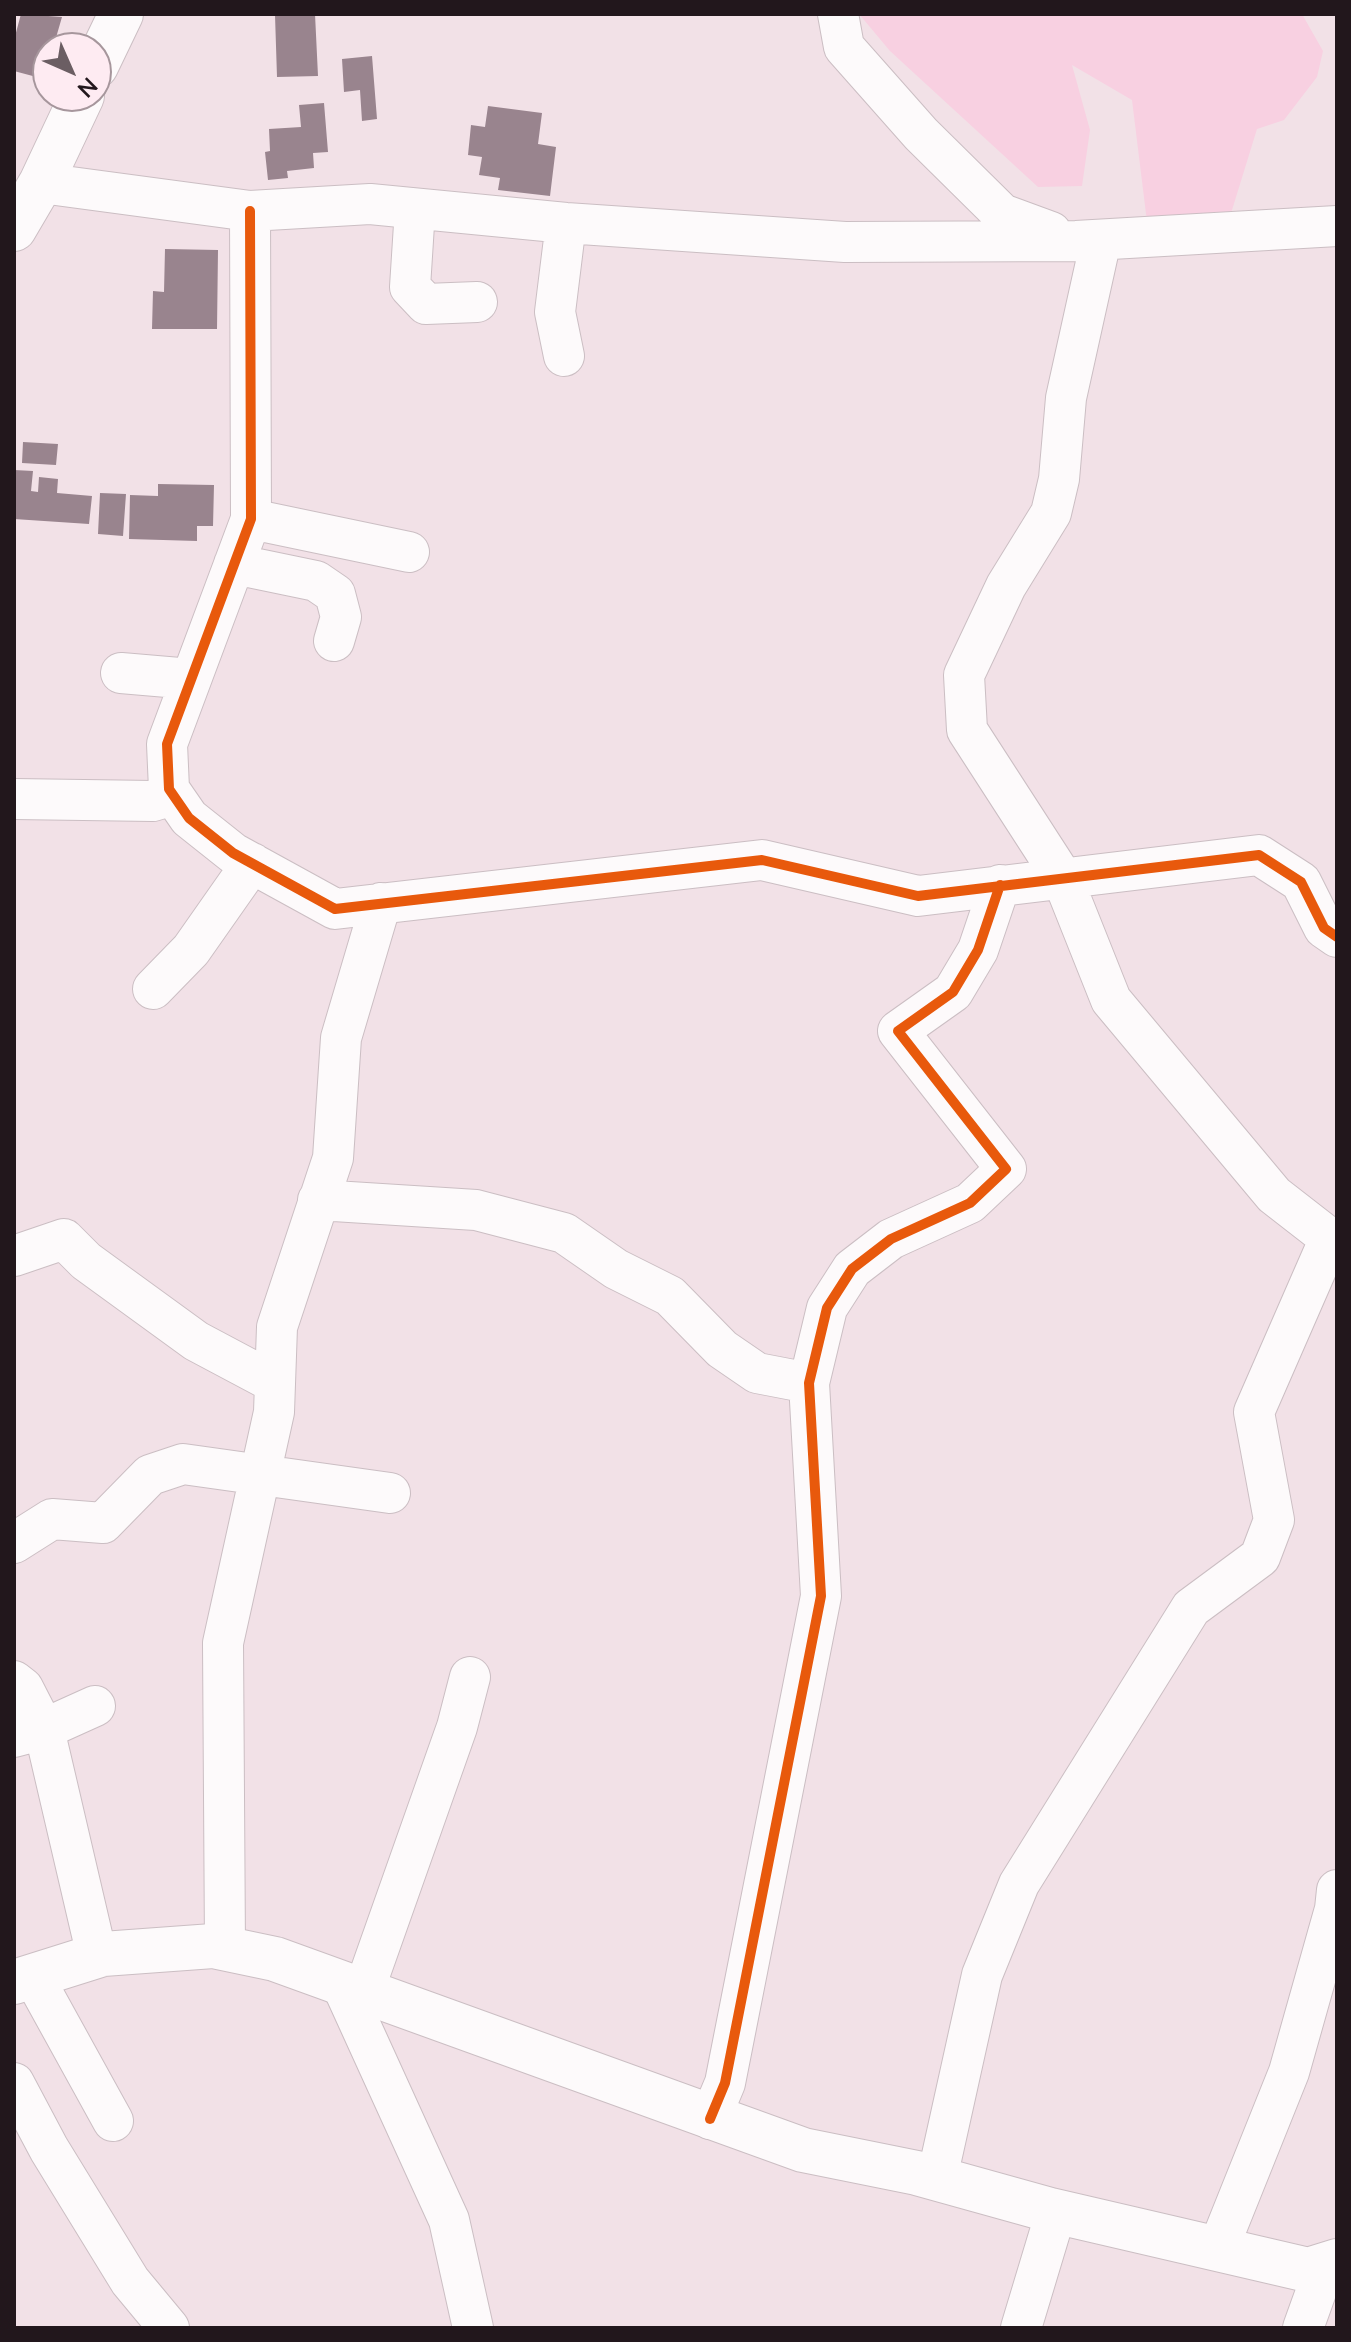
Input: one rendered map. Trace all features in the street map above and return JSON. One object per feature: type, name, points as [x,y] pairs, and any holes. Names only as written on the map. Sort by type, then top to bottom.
[{"type":"street","points":[[112,33],[121,14]]},
{"type":"street","points":[[838,14],[844,47],[921,134],[1002,214],[1088,240]]},
{"type":"street","points":[[14,229],[41,183],[74,112]]},
{"type":"street","points":[[41,183],[250,211],[370,204],[566,223],[845,242],[1088,240],[1337,226]]},
{"type":"street","points":[[415,209],[410,287],[426,304],[477,302]]},
{"type":"street","points":[[250,211],[251,519],[167,744],[169,789],[189,818],[233,853],[335,909],[762,860],[918,896],[1259,855],[1301,882],[1324,928],[1337,937]]},
{"type":"street","points":[[564,356],[555,312],[566,223]]},
{"type":"street","points":[[937,2178],[982,1975],[1019,1884],[1191,1608],[1260,1557],[1274,1520],[1254,1412],[1333,1241],[1274,1195],[1111,1000],[1062,877],[967,730],[964,675],[1006,586],[1051,513],[1059,479],[1066,398],[1088,240]]},
{"type":"street","points":[[251,519],[409,552]]},
{"type":"street","points":[[234,564],[316,581],[335,594],[341,617],[334,641]]},
{"type":"street","points":[[121,673],[191,679]]},
{"type":"street","points":[[14,799],[153,801],[173,795]]},
{"type":"street","points":[[153,989],[191,950],[252,863]]},
{"type":"street","points":[[710,2119],[725,2083],[821,1596],[809,1383],[827,1308],[852,1269],[891,1239],[970,1203],[1006,1169],[898,1031],[953,992],[978,950],[1000,885]]},
{"type":"street","points":[[225,1948],[223,1643],[274,1412],[277,1327],[333,1158],[341,1038],[381,903]]},
{"type":"street","points":[[318,1200],[476,1210],[564,1233],[616,1269],[670,1296],[722,1349],[757,1373],[809,1383]]},
{"type":"street","points":[[14,1256],[64,1239],[86,1261],[196,1341],[275,1383]]},
{"type":"street","points":[[14,1543],[52,1519],[103,1523],[150,1475],[183,1464],[390,1493]]},
{"type":"street","points":[[470,1677],[457,1727],[352,1989],[449,2220],[473,2328]]},
{"type":"street","points":[[14,1681],[23,1688],[29,1733],[97,1956]]},
{"type":"street","points":[[29,1733],[95,1706]]},
{"type":"street","points":[[1218,2249],[1289,2072],[1335,1909],[1337,1890]]},
{"type":"street","points":[[113,2121],[23,1979],[97,1956],[213,1946],[275,1959],[710,2119],[803,2150],[937,2178],[1056,2212],[1308,2270],[1331,2262]]},
{"type":"street","points":[[14,2083],[49,2149],[130,2281],[169,2328]]},
{"type":"street","points":[[1021,2328],[1056,2212]]},
{"type":"street","points":[[1303,2328],[1331,2262]]},
{"type":"shaded area","points":[[859,14],[1302,14],[1323,51],[1317,77],[1284,120],[1257,129],[1228,223],[1148,230],[1132,100],[1072,65],[1090,130],[1082,186],[1038,187],[890,51]]},
{"type":"building","points":[[21,14],[62,17],[58,32],[32,32],[32,76],[14,71],[14,40]]},
{"type":"building","points":[[315,14],[318,76],[277,77],[275,15]]},
{"type":"building","points":[[372,56],[377,119],[362,121],[360,90],[344,92],[342,59]]},
{"type":"building","points":[[324,103],[328,152],[313,153],[314,168],[287,171],[288,178],[268,180],[265,152],[270,151],[269,129],[301,127],[299,105]]},
{"type":"building","points":[[488,106],[542,113],[538,144],[556,147],[550,196],[498,190],[500,178],[479,175],[482,157],[468,155],[471,125],[485,127]]},
{"type":"building","points":[[165,249],[218,250],[217,329],[152,329],[153,291],[164,292]]},
{"type":"building","points":[[23,442],[58,444],[56,465],[22,463]]},
{"type":"building","points":[[14,470],[33,471],[31,491],[38,492],[39,477],[58,479],[57,493],[92,496],[89,524],[14,519]]},
{"type":"building","points":[[158,484],[214,485],[213,526],[197,526],[197,541],[129,539],[130,495],[158,496]]},
{"type":"building","points":[[100,493],[126,494],[123,536],[98,534]]},
{"type":"cycle path","points":[[250,211],[251,519],[167,744],[169,789],[189,818],[233,853],[335,909],[762,860],[918,896],[1259,855],[1301,882],[1324,928],[1337,937]]},
{"type":"cycle path","points":[[710,2119],[725,2083],[821,1596],[809,1383],[827,1308],[852,1269],[891,1239],[970,1203],[1006,1169],[898,1031],[953,992],[978,950],[1000,885]]}]
